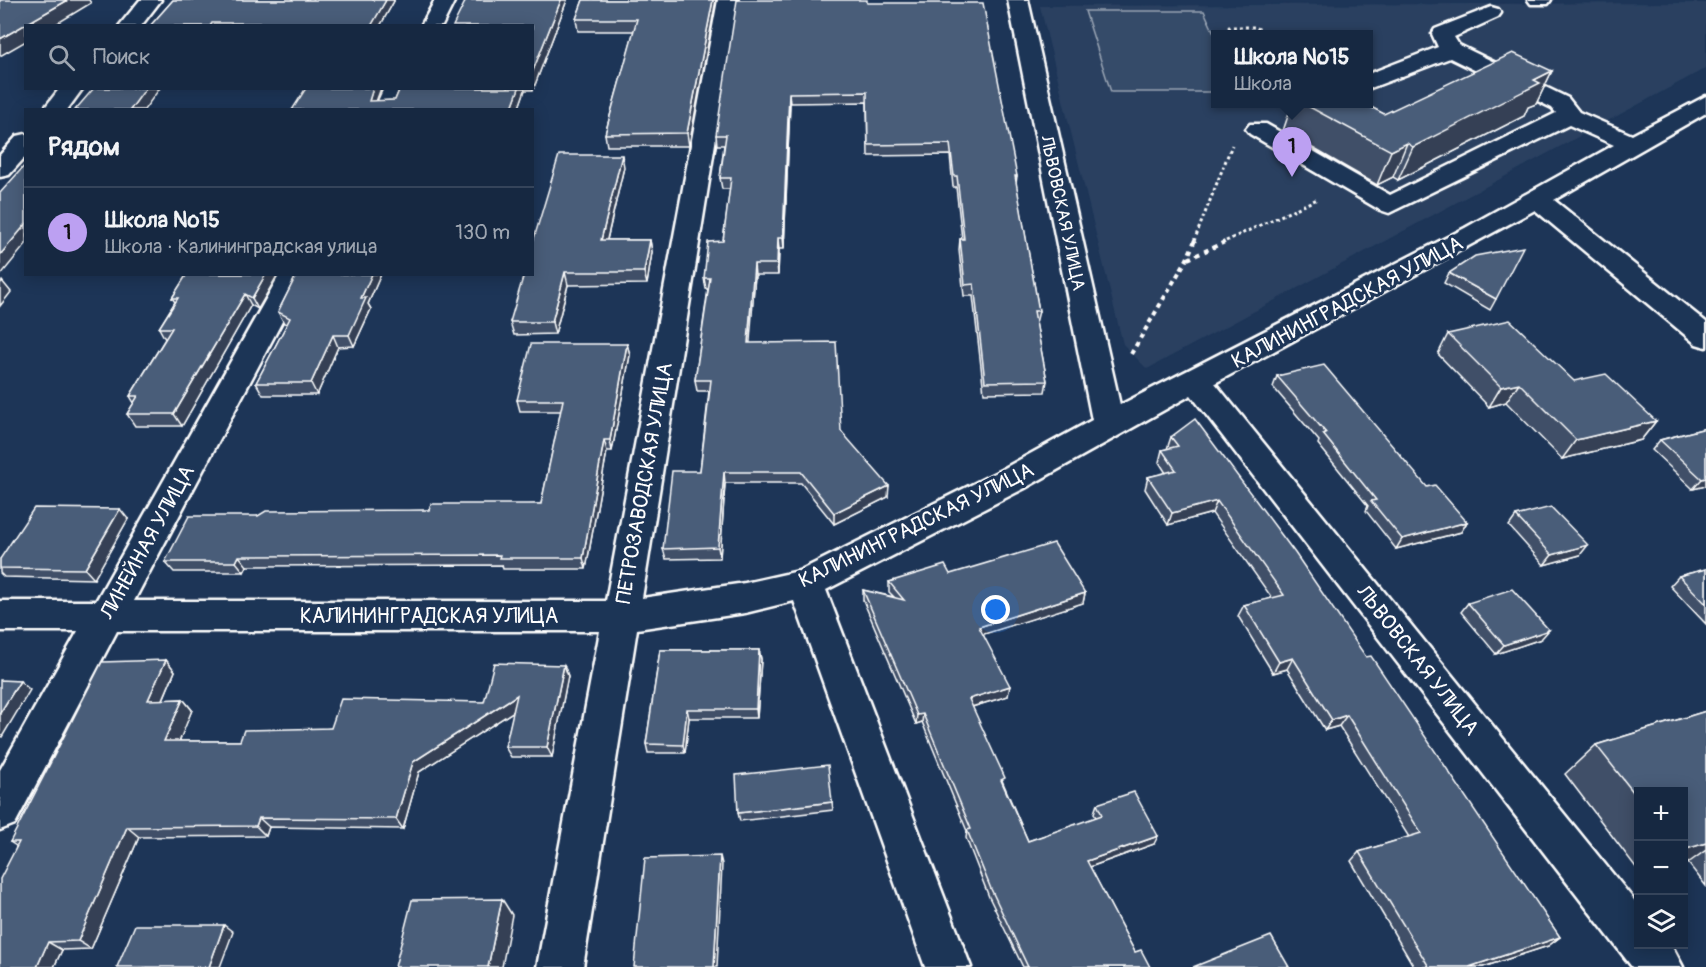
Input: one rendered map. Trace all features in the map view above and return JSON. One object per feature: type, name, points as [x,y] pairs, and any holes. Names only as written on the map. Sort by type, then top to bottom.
[{"type":"street","points":[[131,24],[151,0]]},
{"type":"street","points":[[432,24],[445,0]]},
{"type":"street","name":"ПЕТРОЗАВОДСКАЯ УЛИЦА","points":[[560,967],[728,0]]},
{"type":"street","name":"ЛЬВОВСКАЯ УЛИЦА","points":[[1018,0],[1108,425]]},
{"type":"street","points":[[1491,13],[1443,34],[1444,41],[1451,50],[1560,103],[1567,110],[1568,116]]},
{"type":"street","points":[[1373,80],[1451,50]]},
{"type":"street","points":[[56,108],[70,90]]},
{"type":"street","points":[[386,108],[395,90]]},
{"type":"street","name":"КАЛИНИНГРАДСКАЯ УЛИЦА","points":[[0,616],[621,616],[735,600],[806,584],[1013,479],[1108,425],[1197,381],[1537,199],[1706,103]]},
{"type":"street","points":[[1282,118],[1258,129],[1389,205],[1568,116],[1634,144]]},
{"type":"street","points":[[0,170],[24,143]]},
{"type":"street","points":[[1537,199],[1706,337]]},
{"type":"street","name":"ЛИНЕЙНАЯ УЛИЦА","points":[[0,810],[293,276]]},
{"type":"street","name":"ЛЬВОВСКАЯ УЛИЦА","points":[[1197,381],[1634,934]]},
{"type":"street","points":[[806,584],[948,967]]},
{"type":"street","points":[[1645,949],[1660,967]]},
{"type":"path","points":[[1231,30],[1229,27],[1255,27],[1261,30]]},
{"type":"path","points":[[1125,361],[1187,259],[1234,141]]},
{"type":"path","points":[[1187,259],[1351,183]]},
{"type":"shaded area","points":[[1706,3],[1706,68],[1147,369],[1123,344],[1040,6]]},
{"type":"shaded area","points":[[1085,11],[1204,11],[1213,30],[1211,92],[1111,92]]},
{"type":"building","points":[[0,0],[68,0],[24,24],[0,39]]},
{"type":"building","points":[[173,0],[386,0],[372,24],[152,24]]},
{"type":"building","points":[[466,0],[561,0],[534,68],[534,24],[454,24]]},
{"type":"building","points":[[583,0],[713,0],[687,133],[605,134],[637,19],[576,19]]},
{"type":"building","points":[[737,0],[983,3],[1017,176],[1015,176],[1039,311],[1034,311],[1047,381],[985,382],[974,284],[965,285],[960,239],[964,239],[957,176],[954,176],[950,144],[868,145],[867,92],[789,93],[783,238],[778,238],[777,264],[754,264],[748,343],[836,342],[841,431],[889,486],[834,513],[801,472],[724,472],[718,547],[663,549],[672,471],[700,471],[711,380],[695,380],[710,278],[704,278],[708,242],[723,241],[731,178],[720,178],[726,135],[716,135]]},
{"type":"building","points":[[1513,53],[1552,71],[1534,80],[1540,83],[1413,147],[1407,143],[1391,151],[1311,108],[1373,108],[1384,114]]},
{"type":"building","points":[[92,90],[145,90],[131,108],[77,108]]},
{"type":"building","points":[[305,90],[372,90],[369,101],[395,100],[399,90],[518,90],[512,108],[293,108]]},
{"type":"building","points":[[559,155],[622,155],[601,240],[650,240],[644,272],[565,272],[552,322],[510,322],[523,276],[534,276],[534,238]]},
{"type":"building","points":[[24,166],[24,226],[0,255],[0,193]]},
{"type":"building","points":[[1523,247],[1496,299],[1449,273],[1475,256]]},
{"type":"building","points":[[186,276],[265,276],[252,298],[245,294],[174,414],[127,414],[138,396],[130,396],[172,328],[159,328],[178,298],[172,298]]},
{"type":"building","points":[[296,276],[371,276],[361,298],[366,298],[349,335],[333,335],[311,383],[256,383],[290,318],[278,312]]},
{"type":"building","points":[[1510,320],[1574,381],[1606,374],[1656,421],[1576,440],[1519,383],[1501,387],[1448,334]]},
{"type":"building","points":[[531,344],[627,344],[610,440],[604,440],[583,558],[499,558],[500,555],[239,556],[236,562],[165,562],[189,516],[258,516],[266,511],[429,510],[431,504],[541,504],[563,400],[517,400]]},
{"type":"building","points":[[1324,365],[1427,487],[1435,485],[1467,522],[1402,539],[1371,501],[1376,500],[1323,434],[1326,433],[1277,376]]},
{"type":"building","points":[[1195,419],[1295,553],[1366,657],[1371,656],[1560,937],[1469,967],[1429,967],[1359,852],[1421,833],[1347,715],[1332,720],[1293,658],[1279,662],[1244,605],[1284,595],[1217,501],[1172,513],[1148,477],[1176,470],[1162,450],[1178,446],[1171,437]]},
{"type":"building","points":[[1706,428],[1706,478],[1702,479],[1660,440]]},
{"type":"building","points":[[1551,507],[1588,545],[1552,555],[1516,516]]},
{"type":"building","points":[[34,508],[120,509],[85,569],[0,568],[0,559]]},
{"type":"building","points":[[1054,543],[1085,593],[979,627],[1010,686],[969,699],[1005,778],[1001,780],[1028,841],[1102,815],[1097,804],[1134,792],[1158,836],[1087,861],[1135,952],[1141,950],[1150,967],[1028,967],[991,889],[967,830],[971,829],[923,714],[917,715],[863,590],[904,600],[889,582],[945,565],[950,574]]},
{"type":"building","points":[[1706,569],[1706,604],[1679,576]]},
{"type":"building","points":[[1512,589],[1549,630],[1504,645],[1468,603]]},
{"type":"building","points":[[660,650],[759,650],[756,709],[687,709],[683,745],[646,744]]},
{"type":"building","points":[[166,660],[148,700],[183,699],[164,741],[240,741],[244,730],[331,728],[341,699],[484,702],[494,663],[564,665],[547,747],[505,747],[517,695],[413,762],[396,819],[259,818],[256,826],[127,827],[78,941],[48,942],[37,967],[0,967],[0,879],[19,842],[10,842],[102,662]]},
{"type":"building","points":[[0,680],[20,681],[0,713]]},
{"type":"building","points":[[1706,711],[1706,843],[1688,848],[1688,787],[1634,787],[1634,793],[1596,745]]},
{"type":"building","points":[[828,765],[832,802],[738,813],[736,775]]},
{"type":"building","points":[[720,856],[714,967],[634,967],[645,858]]},
{"type":"building","points":[[502,899],[488,967],[395,967],[412,900]]},
{"type":"building","points":[[135,925],[224,925],[209,967],[117,967]]},
{"type":"building","points":[[1271,936],[1289,967],[1193,967]]},
{"type":"place","name":"Школа №15","points":[[1292,177]]}]
